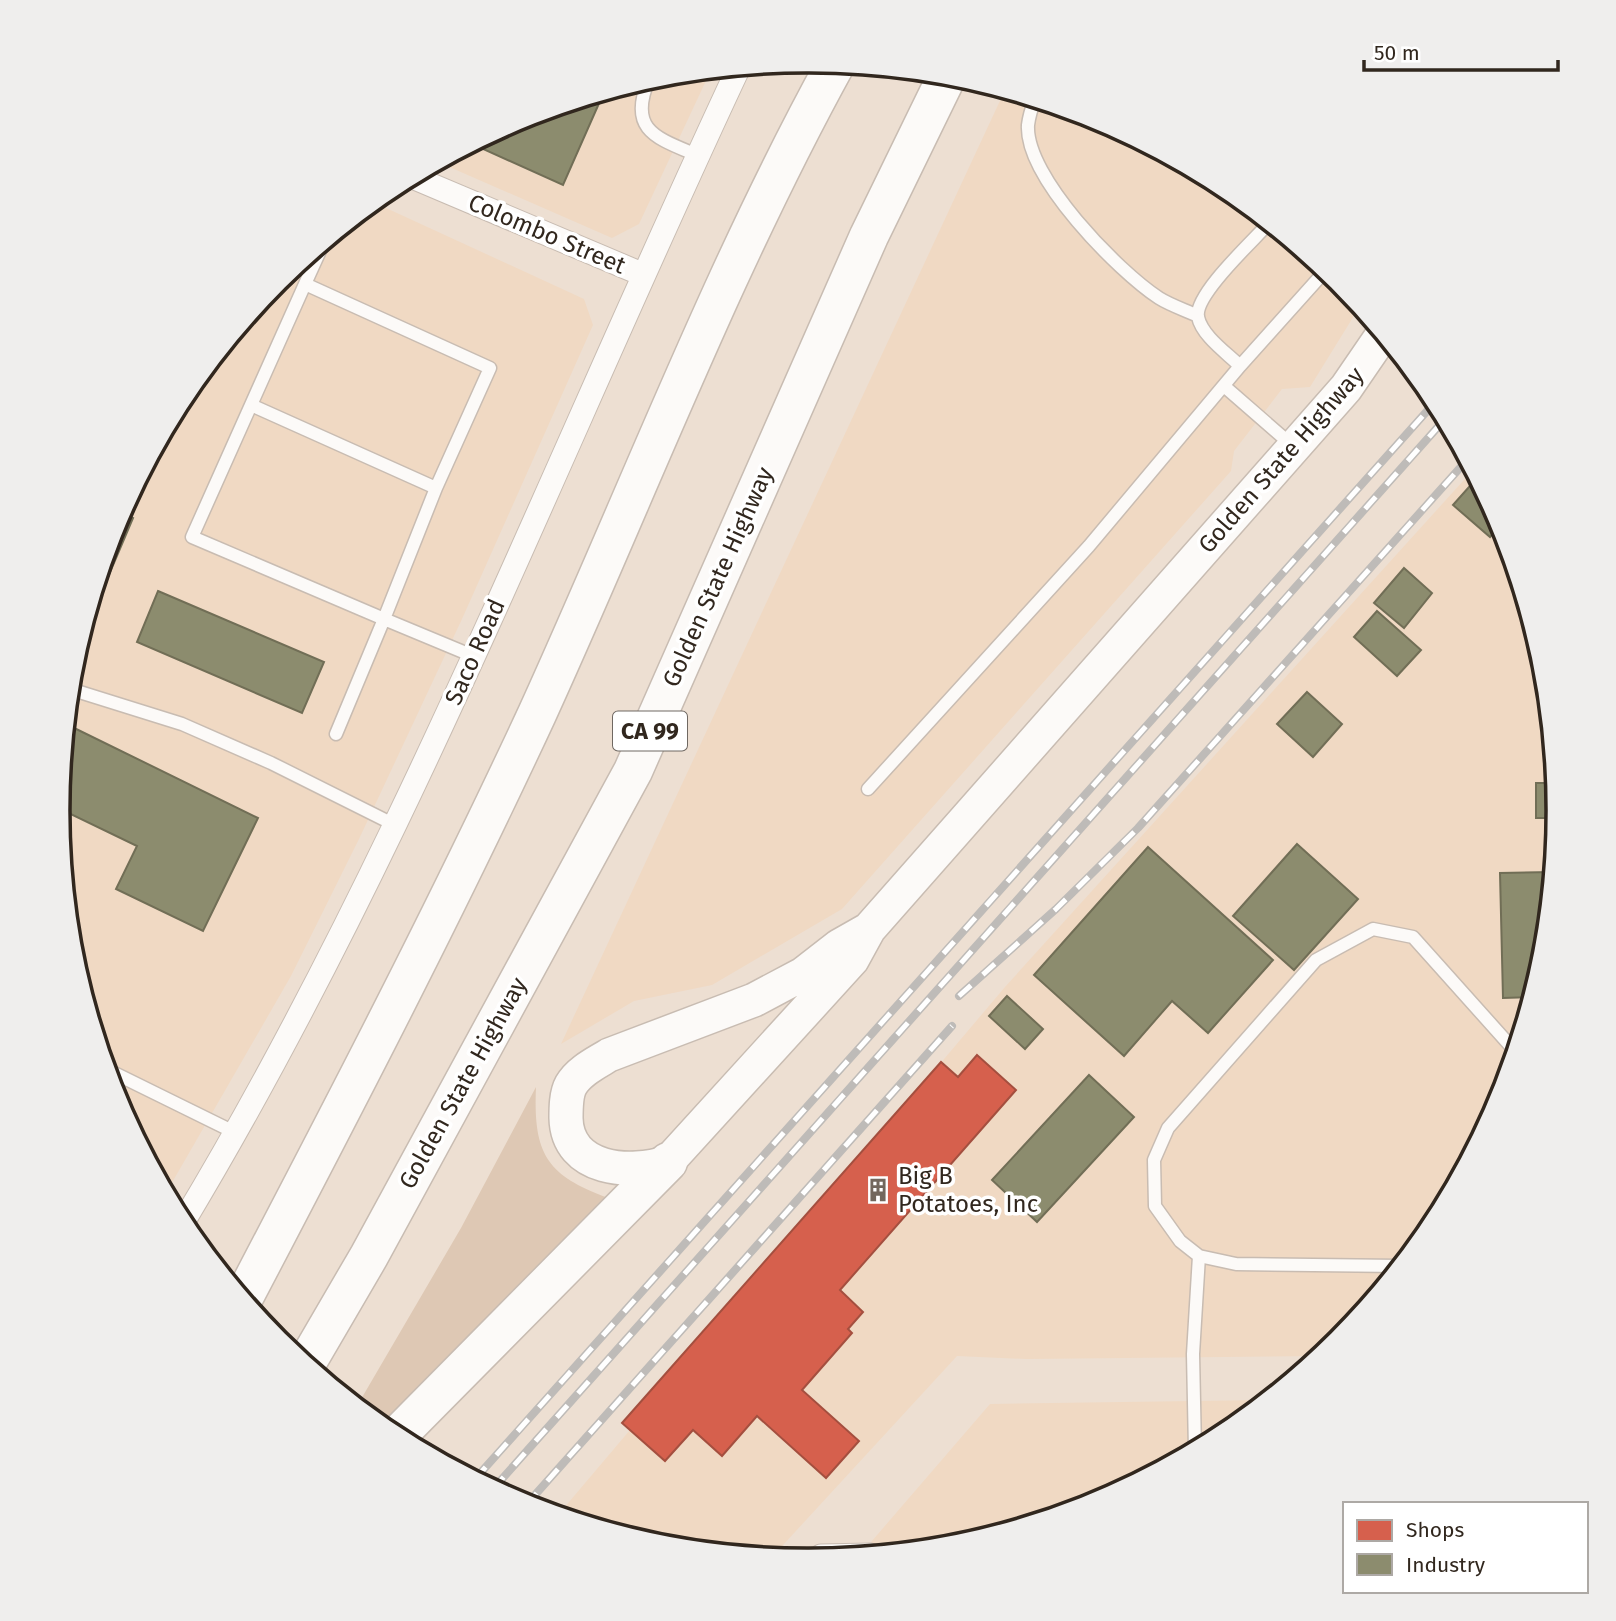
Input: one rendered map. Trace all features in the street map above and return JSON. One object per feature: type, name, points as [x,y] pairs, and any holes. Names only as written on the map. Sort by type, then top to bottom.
[{"type":"highway","points":[[248,1290],[417,966],[507,777],[821,73]]},
{"type":"highway","points":[[783,159],[830,73]]},
{"type":"highway","name":"Golden State Highway","points":[[311,1356],[369,1256],[633,771],[869,236],[942,85]]},
{"type":"highway","points":[[405,1428],[668,1162]]},
{"type":"main road","name":"Golden State Highway","points":[[869,929],[777,988],[609,1055],[585,1070],[571,1086],[565,1106],[566,1125],[573,1143],[587,1158],[602,1166],[634,1170],[668,1162],[852,960],[869,929],[1346,388],[1378,342]]},
{"type":"street","name":"Saco Road","points":[[188,1212],[340,936],[429,755],[735,77]]},
{"type":"street","name":"Colombo Street","points":[[423,181],[644,275]]},
{"type":"lane","points":[[645,91],[640,108],[643,123],[652,134],[699,156]]},
{"type":"lane","points":[[1033,108],[1028,126],[1035,157],[1056,196],[1118,263],[1159,298],[1198,316]]},
{"type":"lane","points":[[1240,366],[1205,331],[1198,316],[1202,298],[1263,230]]},
{"type":"lane","points":[[315,261],[192,537],[472,656]]},
{"type":"lane","points":[[867,789],[1089,546],[1240,366],[1319,278]]},
{"type":"lane","points":[[305,284],[490,368],[436,488],[336,734]]},
{"type":"lane","points":[[1224,386],[1294,448]]},
{"type":"lane","points":[[251,405],[436,488]]},
{"type":"lane","points":[[80,692],[182,724],[271,763],[393,824]]},
{"type":"lane","points":[[1388,1266],[1236,1264],[1199,1256],[1180,1241],[1155,1206],[1154,1160],[1168,1128],[1316,960],[1373,929],[1413,937],[1508,1044]]},
{"type":"lane","points":[[119,1076],[234,1132]]},
{"type":"lane","points":[[1195,1439],[1193,1354],[1199,1256]]},
{"type":"shaded area","points":[[706,80],[639,224],[612,238],[448,166],[526,129],[571,112],[617,98]]},
{"type":"shaded area","points":[[1001,99],[1090,129],[1177,171],[1257,225],[1330,289],[1354,315],[1310,387],[1282,389],[1234,451],[1231,471],[842,909],[712,985],[634,1001],[561,1044]]},
{"type":"shaded area","points":[[384,207],[584,299],[593,325],[462,619],[359,839],[291,976],[172,1183],[126,1093],[95,1002],[84,954],[76,907],[70,810],[76,714],[95,619],[109,573],[146,484],[169,441],[194,400],[253,324],[321,256]]},
{"type":"shaded area","points":[[1466,477],[1507,573],[1532,667],[1540,714],[1546,810],[1540,907],[1521,1002],[1490,1093],[1470,1137],[1422,1221],[1363,1297],[1304,1356],[1026,1359],[957,1356],[781,1547],[712,1542],[664,1534],[565,1507],[1005,987]]},
{"type":"shaded area","points":[[536,1087],[537,1130],[548,1160],[572,1181],[611,1199],[389,1417],[362,1398],[461,1228]]},
{"type":"shaded area","points":[[1251,1400],[1177,1450],[1090,1492],[999,1523],[952,1534],[868,1546],[990,1404]]},
{"type":"building: Shops","name":"Big B Potatoes, Inc","points":[[977,1055],[1016,1090],[840,1290],[863,1312],[848,1329],[852,1333],[802,1390],[859,1441],[826,1478],[757,1416],[722,1456],[693,1430],[665,1461],[622,1423],[941,1062],[958,1077]]},
{"type":"building: Industry","points":[[599,103],[563,185],[483,149],[526,129]]},
{"type":"building: Industry","points":[[1471,485],[1492,534],[1490,537],[1453,505]]},
{"type":"building: Industry","points":[[131,517],[133,518],[107,579],[126,528]]},
{"type":"building: Industry","points":[[1404,568],[1432,593],[1404,628],[1374,603]]},
{"type":"building: Industry","points":[[158,591],[324,662],[302,713],[137,642]]},
{"type":"building: Industry","points":[[1377,611],[1421,650],[1397,676],[1354,637]]},
{"type":"building: Industry","points":[[1307,692],[1342,724],[1313,757],[1277,724]]},
{"type":"building: Industry","points":[[75,728],[258,818],[203,931],[116,889],[137,846],[70,814]]},
{"type":"building: Industry","points":[[1536,783],[1545,783],[1546,818],[1536,818]]},
{"type":"building: Industry","points":[[1297,844],[1358,899],[1294,970],[1233,916]]},
{"type":"building: Industry","points":[[1148,847],[1273,960],[1208,1033],[1172,1001],[1124,1056],[1034,975]]},
{"type":"building: Industry","points":[[1543,872],[1540,907],[1522,997],[1503,998],[1500,873]]},
{"type":"building: Industry","points":[[1007,996],[1043,1029],[1025,1049],[989,1016]]},
{"type":"building: Industry","points":[[1089,1075],[1134,1117],[1037,1222],[992,1180]]},
{"type":"railway","points":[[481,1472],[1428,410]]},
{"type":"railway","points":[[501,1480],[1438,427]]},
{"type":"railway","points":[[959,996],[1056,909],[1138,828],[1461,467]]},
{"type":"railway","points":[[535,1495],[952,1026]]},
{"type":"place","name":"Big B Potatoes, Inc","points":[[878,1190]]}]
